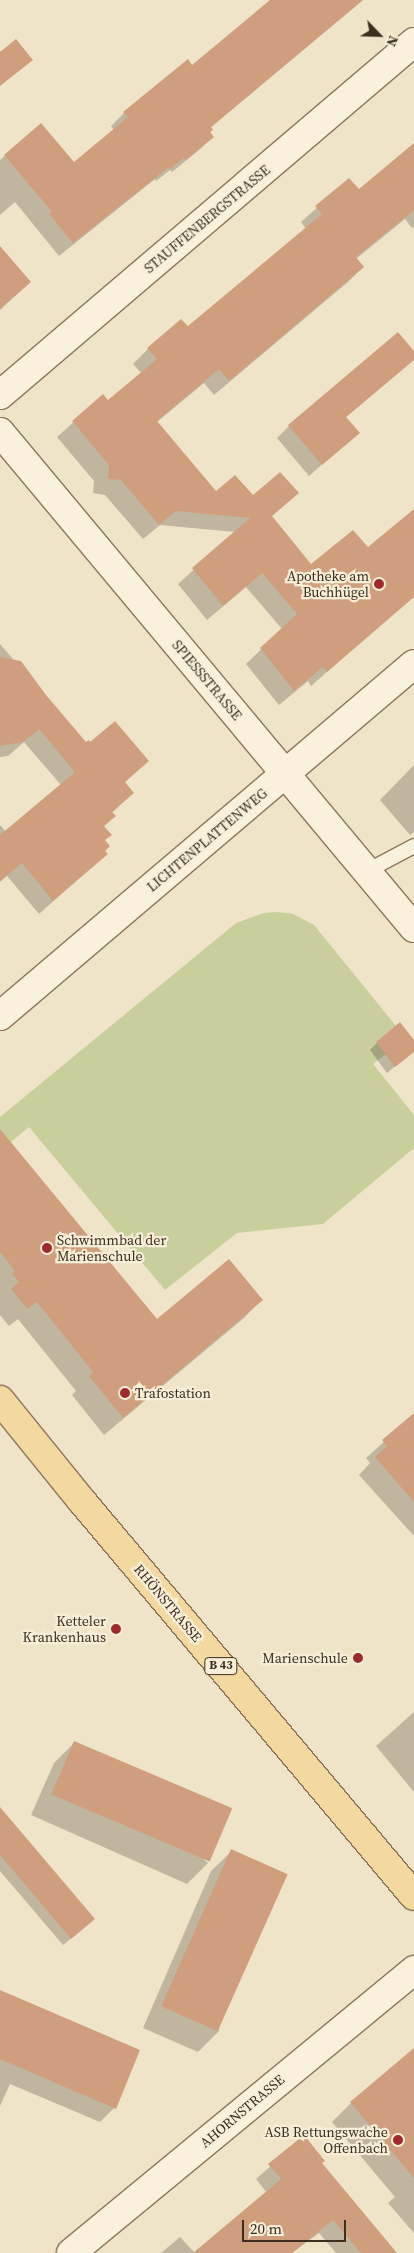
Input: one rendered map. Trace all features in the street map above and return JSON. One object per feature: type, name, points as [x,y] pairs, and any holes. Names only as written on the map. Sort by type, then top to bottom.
[{"type":"main road","name":"RHÖNSTRASSE","points":[[0,1400],[81,1500],[414,1896]]},
{"type":"street","name":"STAUFFENBERGSTRASSE","points":[[0,395],[414,42]]},
{"type":"street","name":"SPIESSSTRASSE","points":[[0,432],[414,928]]},
{"type":"street","name":"LICHTENPLATTENWEG","points":[[0,1016],[414,664]]},
{"type":"street","name":"AHORNSTRASSE","points":[[71,2253],[414,1970]]},
{"type":"lane","points":[[367,871],[414,846]]},
{"type":"green space","points":[[264,913],[293,914],[314,925],[396,1026],[376,1042],[386,1054],[373,1064],[414,1115],[414,1148],[323,1224],[237,1233],[165,1290],[29,1127],[0,1151],[0,1117],[236,923]]},
{"type":"building","points":[[270,0],[363,0],[211,127],[213,130],[210,132],[214,137],[186,160],[184,158],[170,169],[169,167],[73,243],[49,214],[52,212],[4,155],[41,123],[74,162],[128,117],[123,112],[188,59],[192,65]]},
{"type":"building","points":[[16,39],[33,60],[0,86],[0,52]]},
{"type":"building","points":[[414,143],[414,210],[356,257],[364,267],[229,381],[219,369],[157,421],[216,491],[235,475],[253,495],[280,472],[299,493],[272,516],[311,564],[353,530],[368,547],[414,509],[414,597],[327,672],[323,667],[294,691],[260,648],[297,614],[262,573],[223,606],[192,568],[250,518],[176,511],[159,525],[121,480],[108,479],[109,465],[72,421],[103,394],[108,400],[157,359],[147,348],[181,319],[188,326],[322,214],[315,206],[349,178],[359,189]]},
{"type":"building","points":[[0,246],[31,282],[0,309]]},
{"type":"building","points":[[398,332],[414,351],[414,360],[346,417],[360,433],[322,465],[288,425]]},
{"type":"building","points":[[0,657],[21,661],[46,695],[86,742],[89,740],[90,742],[115,721],[149,761],[125,782],[134,793],[112,812],[116,816],[104,826],[112,835],[105,840],[110,846],[105,851],[108,854],[53,901],[22,863],[0,881],[0,835],[75,772],[39,729],[23,742],[0,746]]},
{"type":"building","points":[[400,1022],[414,1040],[414,1052],[395,1067],[376,1042]]},
{"type":"building","points":[[0,1129],[157,1319],[229,1259],[263,1300],[123,1418],[89,1376],[93,1372],[37,1302],[27,1309],[11,1289],[19,1282],[12,1274],[15,1271],[0,1252]]},
{"type":"building","points":[[414,1413],[414,1502],[375,1457],[387,1446],[382,1440]]},
{"type":"building","points":[[74,1741],[232,1808],[210,1862],[51,1794]]},
{"type":"building","points":[[0,1807],[95,1919],[71,1939],[0,1855]]},
{"type":"building","points":[[231,1849],[288,1874],[218,2031],[161,2006]]},
{"type":"building","points":[[0,1990],[140,2050],[116,2109],[0,2059]]},
{"type":"building","name":"ASB Rettungswache Offenbach","points":[[414,2048],[414,2178],[350,2102]]},
{"type":"building","points":[[304,2135],[325,2161],[322,2163],[397,2253],[361,2253],[333,2220],[292,2253],[193,2253],[281,2179],[268,2164]]},
{"type":"place","name":"Apotheke am Buchhügel","points":[[379,584]]},
{"type":"place","name":"Schwimmbad der Marienschule","points":[[47,1248]]},
{"type":"place","name":"Trafostation","points":[[125,1393]]},
{"type":"place","name":"Ketteler Krankenhaus","points":[[116,1629]]},
{"type":"place","name":"Marienschule","points":[[358,1658]]},
{"type":"place","name":"ASB Rettungswache Offenbach","points":[[398,2140]]}]
